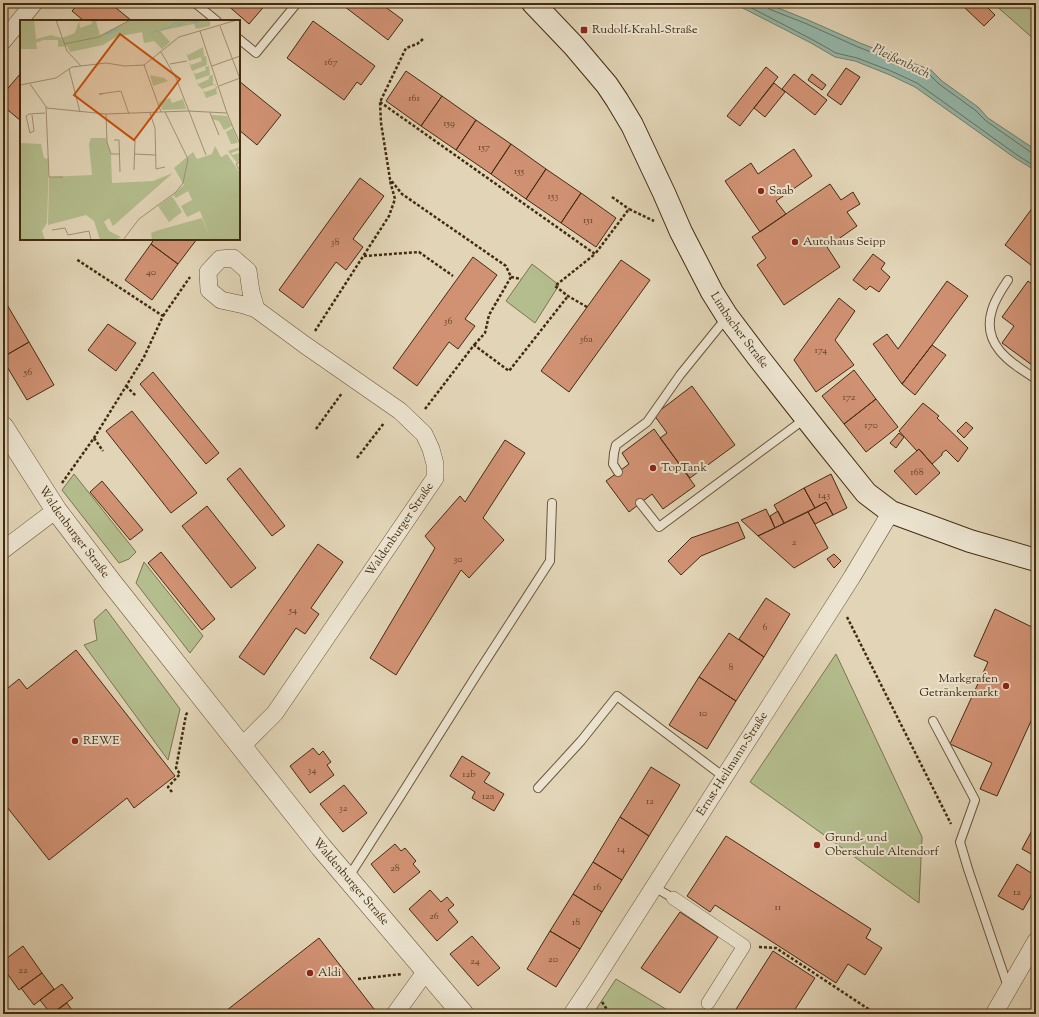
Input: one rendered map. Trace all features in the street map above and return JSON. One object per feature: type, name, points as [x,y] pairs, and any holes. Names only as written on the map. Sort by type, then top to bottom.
[{"type":"main road","name":"Limbacher Straße","points":[[533,3],[579,52],[607,85],[617,100],[632,125],[681,232],[712,292],[727,316],[866,493],[891,512],[970,541],[1036,560]]},
{"type":"street","points":[[20,20],[34,3]]},
{"type":"street","points":[[3,41],[20,20]]},
{"type":"street","name":"Waldenburger Straße","points":[[241,747],[275,713],[435,478],[435,464],[431,449],[424,434],[414,424],[395,408],[256,309]]},
{"type":"street","name":"Waldenburger Straße","points":[[3,427],[53,505],[241,747],[321,847],[463,1014]]},
{"type":"street","points":[[3,550],[53,505]]},
{"type":"street","name":"Ernst-Heilmann-Straße","points":[[572,1014],[838,598],[891,512]]},
{"type":"street","points":[[673,898],[744,946],[708,1003]]},
{"type":"street","points":[[994,1014],[1036,941]]},
{"type":"street","points":[[395,1014],[426,971]]},
{"type":"lane","points":[[195,3],[216,20]]},
{"type":"lane","points":[[240,40],[256,52],[297,3]]},
{"type":"lane","points":[[1008,280],[995,302],[990,316],[992,337],[994,344],[1004,356],[1036,379]]},
{"type":"lane","points":[[618,472],[613,464],[616,445],[647,422],[680,375],[727,316]]},
{"type":"lane","points":[[640,503],[659,527],[806,418]]},
{"type":"lane","points":[[348,879],[550,561],[552,503]]},
{"type":"lane","points":[[538,788],[581,741],[617,696],[724,777]]},
{"type":"lane","points":[[933,721],[975,800],[960,842],[1009,989]]},
{"type":"lane","points":[[654,887],[673,898]]},
{"type":"path","points":[[305,345],[389,216],[395,199],[390,179],[381,123],[380,102],[406,48],[417,44],[423,39]]},
{"type":"path","points":[[380,102],[595,254]]},
{"type":"path","points":[[390,179],[402,194],[506,266],[511,277]]},
{"type":"path","points":[[612,197],[629,209],[681,232]]},
{"type":"path","points":[[587,307],[568,296],[555,286],[595,254],[629,209]]},
{"type":"path","points":[[363,256],[419,252],[453,276]]},
{"type":"path","points":[[76,259],[163,316]]},
{"type":"path","points":[[53,505],[144,357],[163,316],[193,272]]},
{"type":"path","points":[[511,277],[521,279]]},
{"type":"path","points":[[414,424],[474,345],[485,333],[489,315],[511,277]]},
{"type":"path","points":[[474,345],[509,371],[568,296]]},
{"type":"path","points":[[316,429],[353,378]]},
{"type":"path","points":[[126,386],[136,396]]},
{"type":"path","points":[[357,458],[395,408]]},
{"type":"path","points":[[94,438],[103,451]]},
{"type":"path","points":[[838,598],[960,842]]},
{"type":"path","points":[[172,792],[168,787],[180,774],[176,768],[186,715],[198,691]]},
{"type":"path","points":[[744,946],[776,948],[876,1014]]},
{"type":"path","points":[[358,979],[426,971]]},
{"type":"green space","points":[[993,3],[1036,3],[1036,41]]},
{"type":"green space","points":[[532,264],[559,285],[535,323],[506,301]]},
{"type":"green space","points":[[74,474],[136,552],[129,559],[119,563],[62,490]]},
{"type":"green space","points":[[144,562],[203,636],[190,653],[136,583]]},
{"type":"green space","points":[[106,609],[180,709],[168,760],[84,645],[97,640],[94,620]]},
{"type":"green space","points":[[836,654],[922,837],[919,903],[750,782]]},
{"type":"green space","points":[[616,979],[674,1014],[593,1014]]},
{"type":"water","name":"Pleißenbach","points":[[733,3],[766,3],[860,43],[931,70],[942,81],[978,107],[988,118],[1036,150],[1036,171],[1015,158],[915,87],[855,61],[835,57]]},
{"type":"building","points":[[79,3],[110,3],[131,20],[83,20],[72,11]]},
{"type":"building","points":[[225,3],[267,3],[249,24]]},
{"type":"building","points":[[340,3],[380,3],[403,20],[388,40]]},
{"type":"building","points":[[970,3],[983,3],[995,15],[984,26],[965,8]]},
{"type":"building","points":[[313,21],[375,66],[361,85],[357,82],[344,100],[287,58]]},
{"type":"building","points":[[766,67],[778,77],[740,126],[727,116]]},
{"type":"building","points":[[846,68],[860,77],[841,105],[827,95]]},
{"type":"building","points":[[406,71],[442,96],[421,126],[386,101]]},
{"type":"building","points":[[20,74],[20,120],[3,106],[3,94]]},
{"type":"building","points":[[794,74],[827,100],[815,115],[782,89]]},
{"type":"building","points":[[812,74],[826,85],[822,90],[808,80]]},
{"type":"building","points":[[240,82],[281,115],[257,145],[240,131]]},
{"type":"building","points":[[774,83],[785,92],[765,117],[754,108]]},
{"type":"building","points":[[442,96],[476,120],[456,150],[421,126]]},
{"type":"building","points":[[476,120],[511,144],[491,174],[456,150]]},
{"type":"building","points":[[511,144],[546,169],[526,199],[491,174]]},
{"type":"building","name":"Saab","points":[[794,149],[812,176],[776,201],[786,214],[760,232],[725,181],[751,163],[758,174]]},
{"type":"building","points":[[546,169],[581,193],[561,223],[526,199]]},
{"type":"building","points":[[360,178],[384,196],[353,239],[363,247],[346,270],[336,262],[303,308],[279,290]]},
{"type":"building","name":"Autohaus Seipp","points":[[830,184],[841,200],[853,192],[860,204],[847,212],[857,226],[827,247],[840,267],[784,305],[757,265],[766,258],[752,237]]},
{"type":"building","points":[[581,193],[616,218],[596,247],[561,223]]},
{"type":"building","points":[[1036,203],[1036,269],[1005,245]]},
{"type":"building","points":[[153,240],[196,240],[178,264],[151,244]]},
{"type":"building","points":[[151,244],[178,264],[152,300],[125,280]]},
{"type":"building","points":[[873,254],[885,263],[881,269],[890,277],[879,292],[870,286],[866,290],[853,280]]},
{"type":"building","points":[[473,257],[497,275],[465,319],[475,326],[458,349],[449,342],[417,386],[393,368]]},
{"type":"building","points":[[621,260],[650,280],[569,392],[541,371]]},
{"type":"building","points":[[947,281],[968,296],[902,384],[873,344],[887,334],[898,349]]},
{"type":"building","points":[[1028,281],[1036,287],[1036,368],[1002,343],[1014,326],[1002,317]]},
{"type":"building","points":[[839,298],[855,311],[835,340],[854,365],[816,392],[794,360]]},
{"type":"building","points":[[6,303],[29,342],[3,357],[3,305]]},
{"type":"building","points":[[108,324],[136,343],[116,371],[88,350]]},
{"type":"building","points":[[29,342],[54,385],[27,400],[3,360],[3,357]]},
{"type":"building","points":[[932,345],[946,355],[915,395],[902,384]]},
{"type":"building","points":[[854,370],[876,399],[844,424],[822,396]]},
{"type":"building","points":[[153,372],[219,453],[206,464],[140,384]]},
{"type":"building","points":[[692,386],[735,445],[690,478],[660,438],[667,433],[654,415]]},
{"type":"building","points":[[876,399],[898,427],[866,452],[844,424]]},
{"type":"building","points":[[923,403],[939,416],[937,418],[968,448],[958,462],[946,450],[932,464],[919,449],[917,451],[899,431]]},
{"type":"building","points":[[132,411],[197,493],[171,513],[106,431]]},
{"type":"building","points":[[966,422],[973,428],[964,438],[957,431]]},
{"type":"building","name":"TopTank","points":[[654,429],[695,486],[663,509],[652,494],[629,512],[606,481],[629,464],[622,453]]},
{"type":"building","points":[[899,433],[904,437],[896,448],[890,443]]},
{"type":"building","points":[[505,440],[525,453],[483,518],[504,540],[469,578],[461,570],[396,675],[370,658],[435,548],[425,536],[460,496],[465,502]]},
{"type":"building","points":[[919,449],[940,473],[916,495],[894,471]]},
{"type":"building","points":[[240,468],[285,526],[272,536],[227,479]]},
{"type":"building","points":[[831,474],[847,508],[833,515],[826,502],[815,508],[804,488]]},
{"type":"building","points":[[102,481],[143,530],[130,540],[90,492]]},
{"type":"building","points":[[804,488],[815,508],[784,523],[774,505]]},
{"type":"building","points":[[826,502],[833,515],[815,524],[808,512]]},
{"type":"building","points":[[207,506],[256,568],[231,588],[182,526]]},
{"type":"building","points":[[766,509],[775,528],[758,536],[741,520]]},
{"type":"building","points":[[778,511],[784,523],[775,528],[770,516]]},
{"type":"building","points":[[808,512],[828,548],[794,568],[758,536]]},
{"type":"building","points":[[738,522],[745,538],[701,556],[681,575],[668,561],[691,538]]},
{"type":"building","points":[[318,544],[343,562],[311,608],[319,614],[305,634],[296,628],[264,675],[239,657]]},
{"type":"building","points":[[161,552],[215,619],[202,630],[148,563]]},
{"type":"building","points":[[834,554],[841,561],[834,568],[827,559]]},
{"type":"building","points":[[766,598],[790,614],[764,657],[739,639]]},
{"type":"building","name":"Markgrafen Getränkemarkt","points":[[995,609],[1036,629],[1036,710],[997,796],[980,789],[992,763],[950,744],[988,662],[974,656]]},
{"type":"building","points":[[729,633],[764,657],[736,701],[699,677]]},
{"type":"building","name":"REWE","points":[[76,650],[175,776],[134,808],[127,798],[49,860],[3,802],[3,707],[8,704],[3,698],[3,692],[19,679],[27,689]]},
{"type":"building","points":[[699,677],[736,701],[707,749],[669,725]]},
{"type":"building","points":[[313,748],[319,755],[323,751],[331,762],[327,765],[334,775],[310,793],[290,766]]},
{"type":"building","points":[[462,756],[490,773],[484,782],[504,794],[494,811],[472,798],[475,792],[450,776]]},
{"type":"building","points":[[651,767],[680,785],[649,836],[620,817]]},
{"type":"building","points":[[344,785],[367,813],[343,832],[320,804]]},
{"type":"building","points":[[620,817],[649,836],[622,880],[593,862]]},
{"type":"building","points":[[1036,823],[1036,857],[1022,849]]},
{"type":"building","points":[[726,836],[871,929],[866,938],[882,948],[865,975],[848,964],[836,983],[715,905],[710,912],[687,896]]},
{"type":"building","points":[[395,844],[401,851],[405,848],[416,861],[413,864],[420,872],[394,893],[371,864]]},
{"type":"building","points":[[593,862],[622,880],[602,912],[573,894]]},
{"type":"building","points":[[1017,864],[1036,876],[1036,887],[1023,910],[998,896]]},
{"type":"building","points":[[430,890],[441,902],[447,897],[454,905],[448,910],[458,922],[437,941],[409,909]]},
{"type":"building","points":[[573,894],[602,912],[580,949],[550,931]]},
{"type":"building","points":[[680,912],[718,937],[680,993],[641,968]]},
{"type":"building","points":[[550,931],[580,949],[556,987],[527,969]]},
{"type":"building","points":[[472,936],[500,968],[478,986],[450,954]]},
{"type":"building","name":"Aldi","points":[[319,938],[374,1009],[371,1014],[222,1014]]},
{"type":"building","points":[[23,946],[42,973],[19,990],[3,968],[3,961]]},
{"type":"building","points":[[773,951],[815,978],[792,1014],[733,1014]]},
{"type":"building","points":[[42,973],[54,989],[34,1005],[21,988]]},
{"type":"building","points":[[62,984],[73,998],[51,1014],[40,1000]]},
{"type":"building","points":[[67,1003],[74,1013],[52,1014]]},
{"type":"place","name":"Rudolf-Krahl-Straße","points":[[584,30]]},
{"type":"place","name":"Saab","points":[[761,191]]},
{"type":"place","name":"Autohaus Seipp","points":[[795,242]]},
{"type":"place","name":"TopTank","points":[[653,468]]},
{"type":"place","name":"Markgrafen Getränkemarkt","points":[[1006,686]]},
{"type":"place","name":"REWE","points":[[75,741]]},
{"type":"place","name":"Grund- und Oberschule Altendorf","points":[[817,845]]},
{"type":"place","name":"Aldi","points":[[310,973]]}]
